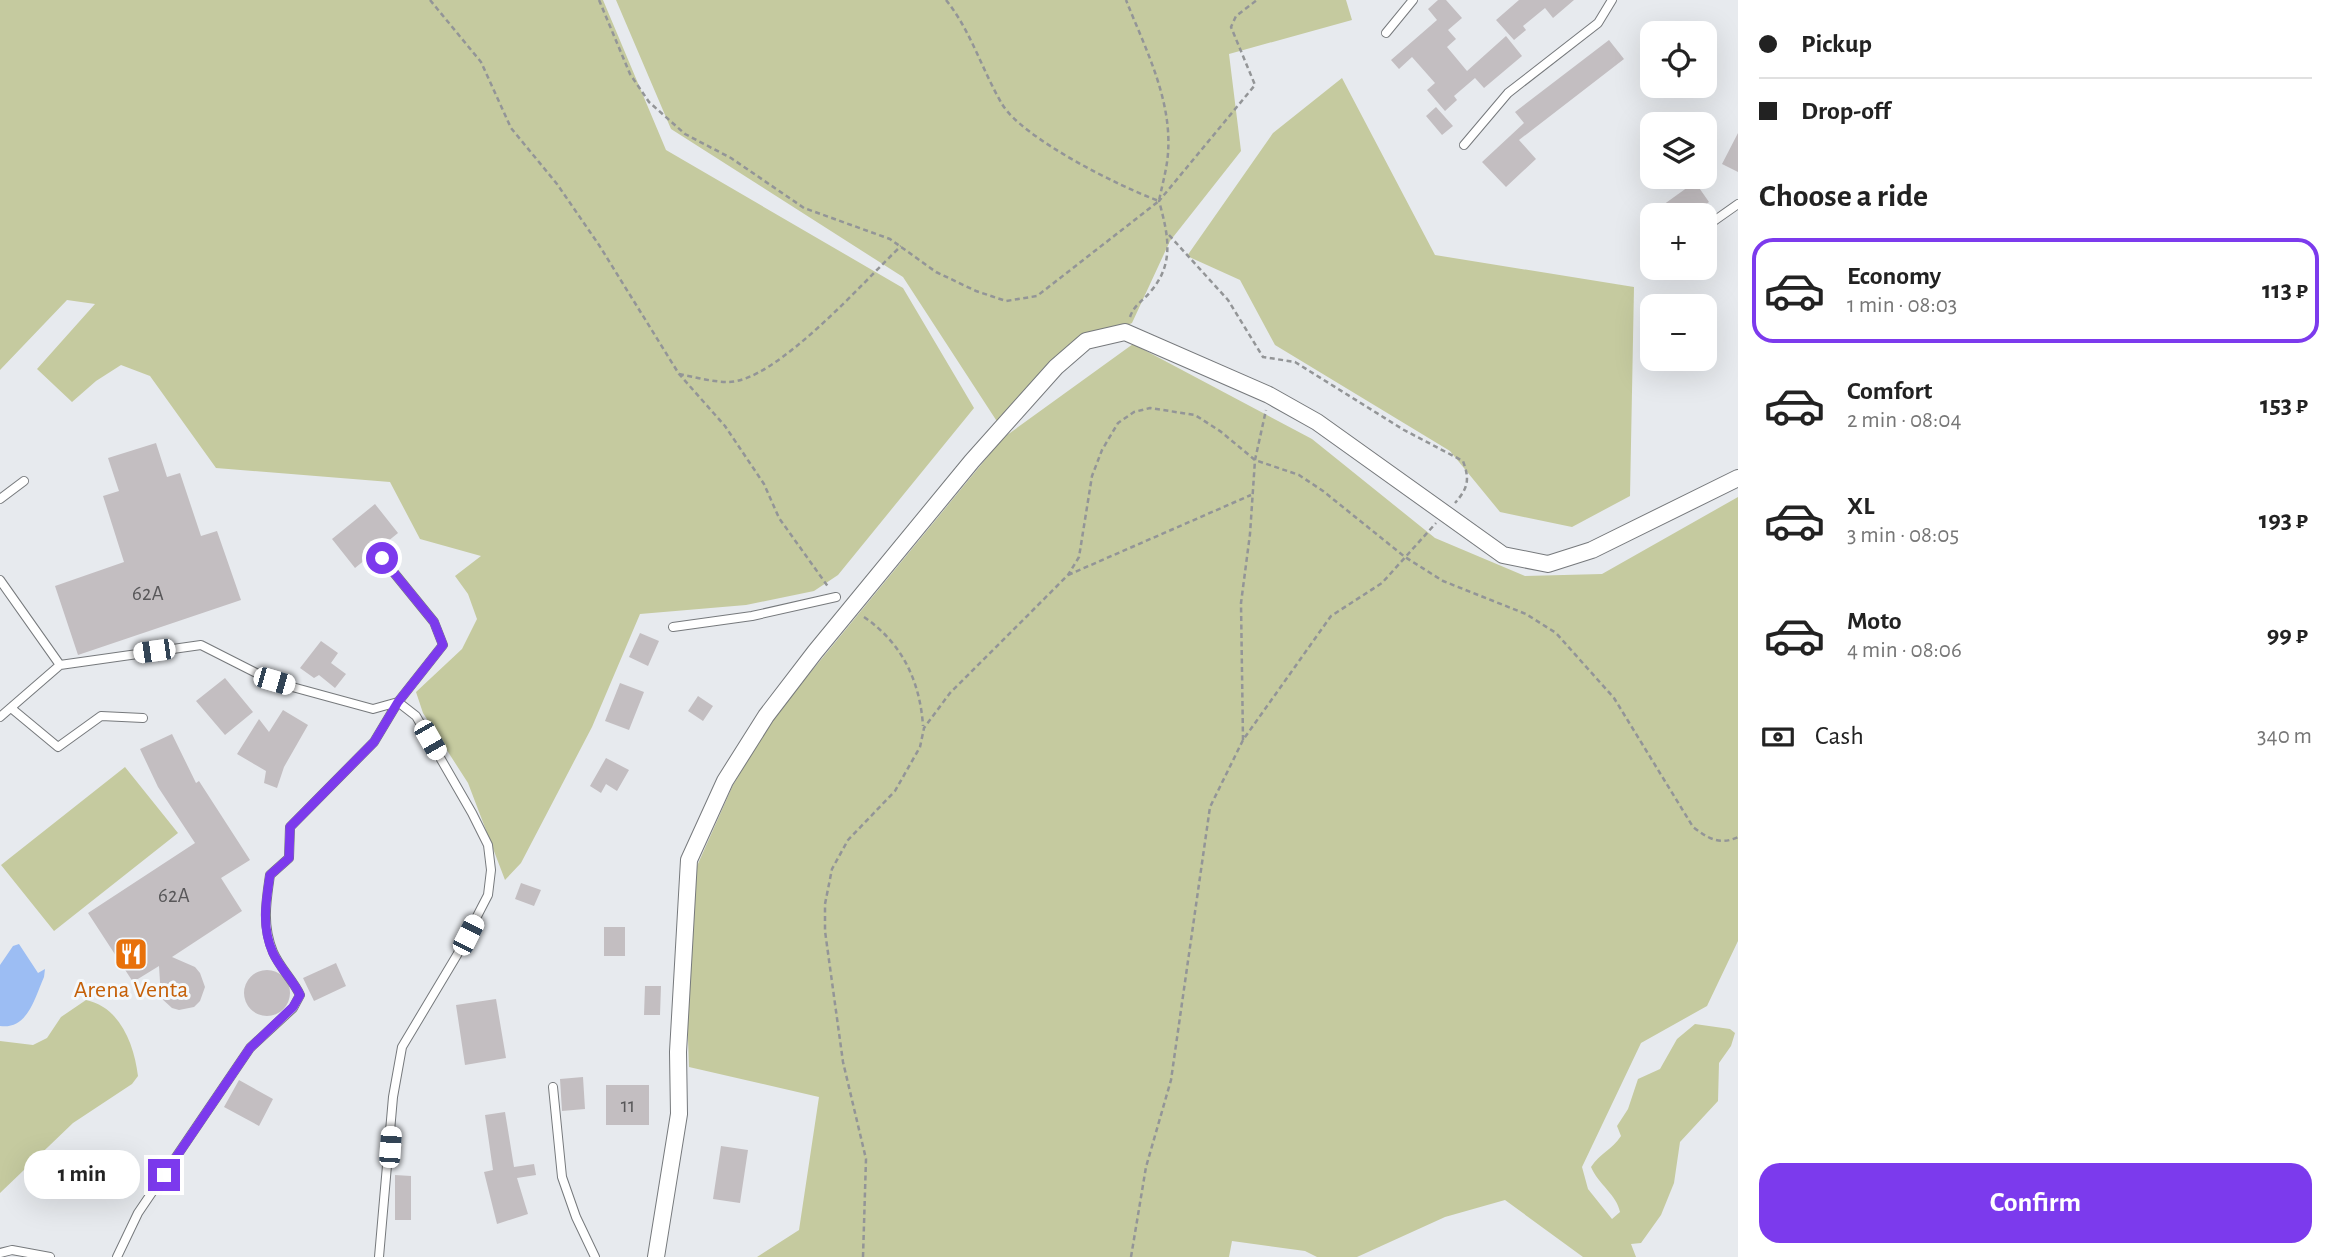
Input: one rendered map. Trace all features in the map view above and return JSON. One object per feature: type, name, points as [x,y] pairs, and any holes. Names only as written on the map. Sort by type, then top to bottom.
[{"type":"street","points":[[656,1257],[679,1114],[678,1052],[689,860],[725,781],[766,716],[972,461],[1056,367],[1086,341],[1125,332],[1269,395],[1317,422],[1503,555],[1548,564],[1592,551],[1738,478]]},
{"type":"lane","points":[[1386,33],[1413,0]]},
{"type":"lane","points":[[1464,145],[1508,93],[1598,23],[1612,0]]},
{"type":"lane","points":[[1717,219],[1738,204]]},
{"type":"lane","points":[[0,499],[24,481]]},
{"type":"lane","points":[[117,1257],[138,1213],[250,1048],[293,1007],[300,995],[292,978],[273,954],[264,920],[270,875],[289,858],[290,827],[374,742],[398,702],[443,645],[434,622],[382,558]]},
{"type":"lane","points":[[0,580],[60,665]]},
{"type":"lane","points":[[673,627],[752,616],[836,597]]},
{"type":"lane","points":[[0,717],[60,665],[201,645],[274,681],[373,709],[398,702]]},
{"type":"lane","points":[[379,1257],[393,1097],[402,1047],[457,955],[488,895],[491,870],[488,845],[472,813],[416,716],[398,702]]},
{"type":"lane","points":[[11,708],[58,747],[101,716],[143,718]]},
{"type":"lane","points":[[553,1087],[562,1177],[576,1217],[595,1257]]},
{"type":"lane","points":[[0,1253],[12,1250],[50,1257]]},
{"type":"path","points":[[430,0],[481,62],[511,128],[557,184],[599,245],[680,374],[725,426],[764,484],[779,517],[836,597]]},
{"type":"path","points":[[599,0],[630,74],[649,102],[685,134],[731,158],[804,208],[890,239],[936,272],[976,291],[1006,301],[1037,296],[1159,201],[1255,85],[1231,27],[1236,16],[1257,0]]},
{"type":"path","points":[[946,0],[973,43],[1002,104],[1015,122],[1125,188],[1159,201]]},
{"type":"path","points":[[1125,332],[1133,308],[1152,290],[1170,252],[1169,235],[1159,201],[1168,153],[1167,122],[1161,92],[1126,0]]},
{"type":"path","points":[[1130,1257],[1146,1167],[1171,1080],[1210,807],[1242,740],[1331,616],[1382,583],[1445,515],[1464,492],[1469,478],[1463,461],[1404,430],[1295,362],[1263,357],[1228,300],[1169,235]]},
{"type":"path","points":[[680,374],[729,382],[757,375],[794,348],[901,246]]},
{"type":"path","points":[[1242,740],[1241,603],[1255,460],[1269,395]]},
{"type":"path","points":[[923,728],[950,693],[1068,575],[1079,557],[1086,496],[1102,450],[1118,423],[1134,412],[1170,409],[1195,415],[1220,430],[1255,460],[1307,480],[1405,557],[1443,581],[1526,614],[1556,633],[1614,698],[1693,827],[1712,841],[1729,841],[1738,837]]},
{"type":"path","points":[[1068,575],[1253,494]]},
{"type":"path","points":[[853,609],[889,639],[905,659],[922,704],[923,728],[920,747],[895,791],[848,840],[837,859],[832,869],[825,904],[825,931],[837,1023],[866,1159],[863,1257]]},
{"type":"green space","points":[[0,0],[603,0],[666,150],[903,288],[974,408],[838,575],[814,591],[746,605],[640,614],[592,727],[521,863],[505,880],[468,783],[423,713],[416,692],[462,649],[477,619],[468,594],[455,576],[481,556],[420,539],[390,482],[216,468],[150,376],[121,365],[96,381],[72,402],[37,369],[95,304],[67,300],[0,370]]},
{"type":"green space","points":[[616,0],[1346,0],[1352,20],[1229,54],[1241,151],[1170,241],[1132,323],[1080,345],[998,423],[903,277],[671,129]]},
{"type":"green space","points":[[1342,78],[1435,255],[1634,287],[1630,496],[1572,527],[1500,512],[1450,451],[1275,345],[1240,280],[1187,256],[1273,133]]},
{"type":"green space","points":[[1133,344],[1312,439],[1435,538],[1525,576],[1602,574],[1738,497],[1738,941],[1707,1006],[1641,1043],[1582,1167],[1588,1189],[1612,1219],[1620,1212],[1618,1206],[1591,1167],[1621,1136],[1617,1126],[1628,1109],[1638,1079],[1660,1069],[1677,1039],[1695,1024],[1730,1029],[1735,1033],[1731,1046],[1719,1063],[1718,1101],[1680,1142],[1674,1183],[1661,1215],[1641,1243],[1631,1244],[1636,1257],[1583,1257],[1505,1200],[1445,1217],[1357,1257],[1317,1257],[1305,1251],[1232,1241],[1229,1257],[757,1257],[799,1230],[819,1097],[689,1067],[686,984],[697,866],[733,785],[773,718],[1003,438]]},
{"type":"green space","points":[[125,767],[178,833],[54,931],[1,865]]},
{"type":"green space","points":[[86,1000],[108,1010],[123,1029],[133,1052],[138,1076],[132,1084],[73,1123],[0,1193],[0,1041],[33,1045],[47,1038],[61,1017]]},
{"type":"water","points":[[19,944],[38,973],[45,969],[44,977],[24,1018],[10,1026],[0,1026],[0,965],[13,946]]},
{"type":"building","points":[[1438,0],[1446,0],[1462,18],[1448,30],[1456,39],[1447,47],[1467,71],[1506,36],[1522,56],[1484,88],[1475,78],[1454,96],[1457,100],[1445,111],[1427,90],[1435,83],[1412,57],[1399,69],[1391,60],[1437,20],[1428,9]]},
{"type":"building","points":[[1519,0],[1574,0],[1553,18],[1545,8],[1523,26],[1526,30],[1514,40],[1496,20]]},
{"type":"building","points":[[1609,40],[1624,59],[1519,140],[1536,159],[1506,187],[1482,162],[1524,123],[1515,112]]},
{"type":"building","points":[[1436,107],[1453,126],[1442,135],[1426,116]]},
{"type":"building","points":[[1738,133],[1738,172],[1722,164]]},
{"type":"building","points":[[1685,189],[1700,189],[1709,202],[1708,203],[1666,203]]},
{"type":"building","points":[[156,443],[167,477],[180,473],[201,536],[217,531],[241,600],[78,655],[55,586],[124,562],[103,496],[119,491],[108,458]]},
{"type":"building","points":[[375,504],[398,533],[355,568],[332,539]]},
{"type":"building","points":[[640,633],[659,641],[648,666],[629,657]]},
{"type":"building","points":[[321,641],[338,653],[331,663],[346,674],[335,688],[319,675],[314,678],[300,668]]},
{"type":"building","points":[[225,678],[253,712],[225,735],[196,701]]},
{"type":"building","points":[[620,683],[644,692],[629,730],[605,721]]},
{"type":"building","points":[[698,696],[713,706],[703,721],[688,711]]},
{"type":"building","points":[[283,710],[308,725],[284,767],[277,788],[264,783],[266,771],[237,754],[259,719],[269,732]]},
{"type":"building","points":[[172,734],[196,783],[199,781],[250,860],[221,878],[242,911],[172,957],[195,967],[205,987],[200,1001],[194,1007],[179,1010],[172,1008],[161,998],[159,966],[133,982],[88,913],[195,843],[158,787],[140,749]]},
{"type":"building","points":[[606,758],[629,770],[617,791],[606,784],[601,793],[590,786]]},
{"type":"building","points":[[521,883],[541,890],[534,906],[515,899]]},
{"type":"building","points":[[604,927],[625,927],[625,956],[604,956]]},
{"type":"building","points":[[336,963],[346,986],[314,1001],[303,978]]},
{"type":"building","points":[[267,970],[283,977],[290,993],[283,1009],[267,1016],[251,1009],[244,993],[251,977]]},
{"type":"building","points":[[645,986],[661,986],[660,1015],[644,1015]]},
{"type":"building","points":[[496,999],[506,1058],[465,1065],[456,1005]]},
{"type":"building","points":[[583,1077],[585,1109],[562,1111],[560,1079]]},
{"type":"building","points":[[239,1080],[273,1099],[259,1126],[224,1107]]},
{"type":"building","points":[[606,1085],[649,1085],[649,1125],[606,1125]]},
{"type":"building","points":[[505,1112],[514,1167],[534,1164],[536,1175],[517,1178],[528,1214],[497,1224],[484,1172],[493,1170],[485,1115]]},
{"type":"building","points":[[721,1146],[748,1150],[740,1203],[713,1199]]},
{"type":"building","points":[[395,1175],[411,1176],[411,1220],[395,1220]]},
{"type":"place","name":"Arena Venta","points":[[131,954]]},
{"type":"route","points":[[164,1175],[250,1048],[293,1007],[300,995],[292,978],[273,954],[264,920],[270,875],[289,858],[290,827],[374,742],[398,702],[443,645],[434,622],[382,558]]}]
